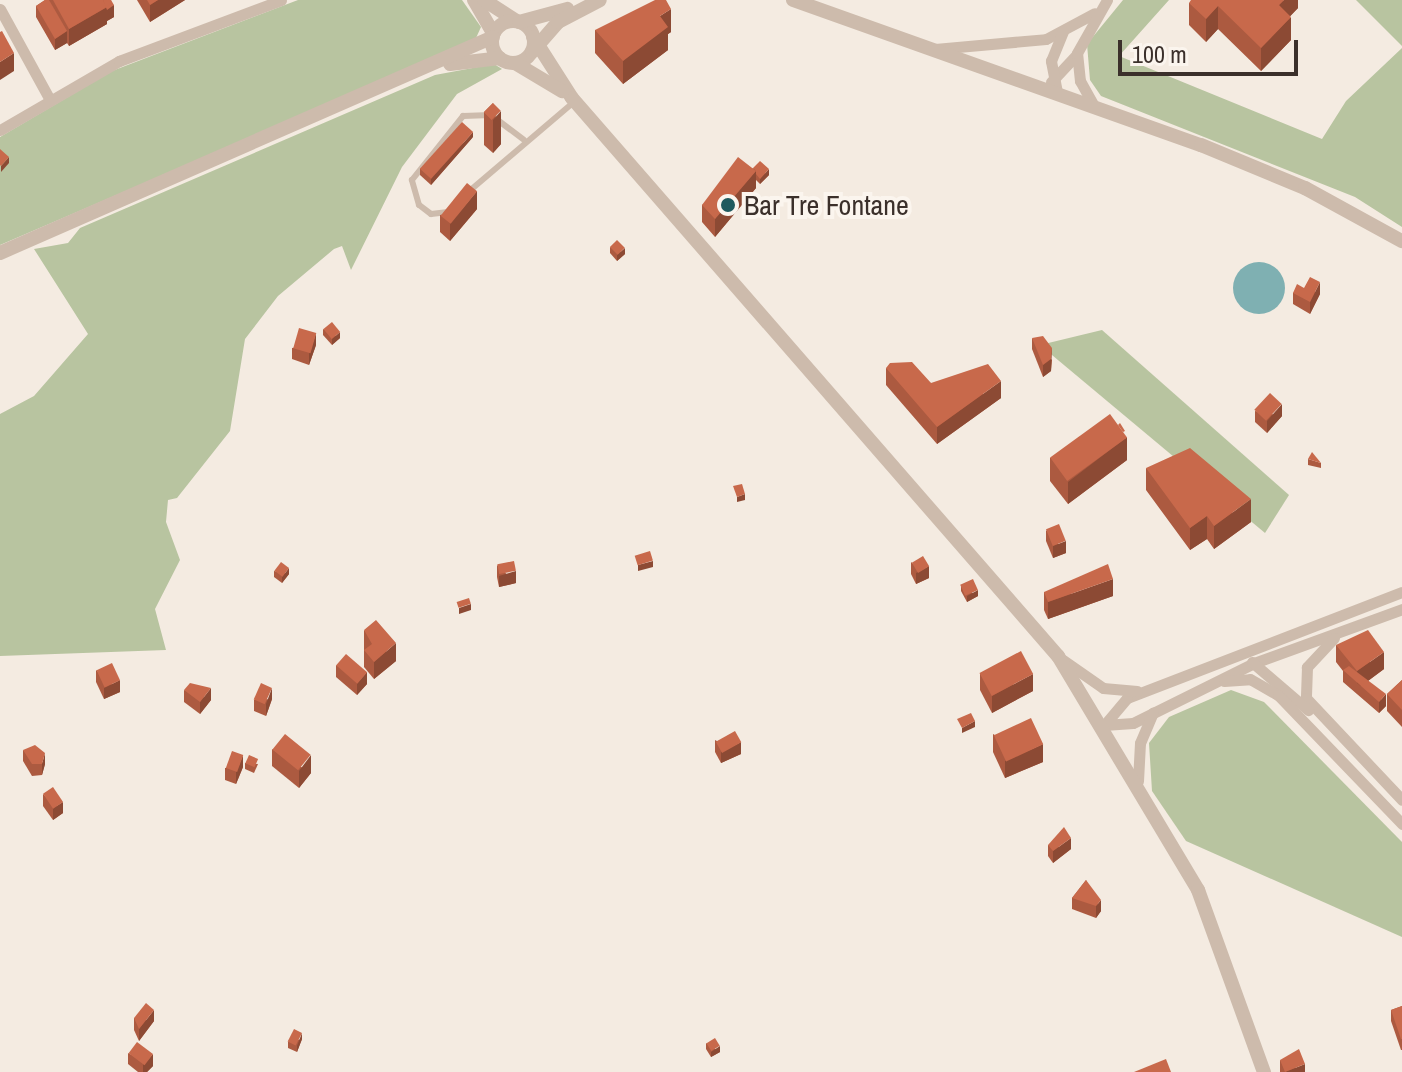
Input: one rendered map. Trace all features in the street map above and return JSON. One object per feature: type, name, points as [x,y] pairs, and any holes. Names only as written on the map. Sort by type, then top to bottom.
[{"type":"street","points":[[0,130],[49,98],[119,61],[281,0]]},
{"type":"street","points":[[474,0],[494,35],[500,58]]},
{"type":"street","points":[[484,0],[518,22],[574,100],[1058,656],[1138,781],[1198,890],[1264,1072]]},
{"type":"street","points":[[0,253],[434,67],[518,22],[585,0]]},
{"type":"street","points":[[515,63],[558,22],[600,0]]},
{"type":"street","points":[[793,0],[1051,86],[1094,106],[1305,188],[1402,241]]},
{"type":"street","points":[[935,49],[1007,46],[1064,31],[1095,13],[1107,0]]},
{"type":"street","points":[[0,9],[49,98]]},
{"type":"street","points":[[1051,86],[1077,53],[1095,13]]},
{"type":"street","points":[[1051,86],[1051,61],[1064,31]]},
{"type":"street","points":[[1077,53],[1094,106]]},
{"type":"street","points":[[434,67],[500,58],[515,63],[574,100]]},
{"type":"street","points":[[1104,725],[1119,704],[1150,690],[1402,592]]},
{"type":"street","points":[[1104,725],[1153,713],[1254,663],[1402,609]]},
{"type":"street","points":[[1333,731],[1306,698],[1303,677],[1337,634]]},
{"type":"street","points":[[1213,666],[1254,663],[1290,636]]},
{"type":"street","points":[[1058,656],[1103,688],[1150,690]]},
{"type":"street","points":[[1254,663],[1278,695],[1402,824]]},
{"type":"street","points":[[1254,663],[1333,731],[1402,800]]},
{"type":"street","points":[[1212,683],[1250,679],[1278,695]]},
{"type":"street","points":[[1138,781],[1153,713]]},
{"type":"lane","points":[[524,140],[491,115],[463,116],[416,170],[413,196],[431,214],[450,211],[524,140],[574,100]]},
{"type":"green space","points":[[298,0],[462,0],[481,27],[476,38],[436,58],[0,245],[0,137],[112,71]]},
{"type":"green space","points":[[1123,0],[1169,0],[1119,56],[1322,139],[1346,101],[1402,48],[1402,227],[1355,197],[1101,96],[1090,80],[1087,44]]},
{"type":"green space","points":[[1356,0],[1402,0],[1402,46]]},
{"type":"green space","points":[[494,64],[502,69],[457,94],[402,167],[351,270],[342,246],[334,249],[278,296],[245,339],[230,431],[177,498],[168,500],[166,522],[180,560],[155,609],[166,650],[0,656],[0,414],[34,396],[88,334],[34,249],[68,243],[80,228],[435,75]]},
{"type":"green space","points":[[1102,330],[1289,495],[1265,533],[1040,345]]},
{"type":"green space","points":[[1231,690],[1264,702],[1402,842],[1402,937],[1186,841],[1152,791],[1149,743],[1169,717]]},
{"type":"water","points":[[1259,262],[1277,270],[1285,288],[1277,306],[1259,314],[1241,306],[1233,288],[1241,270]]},
{"type":"building","points":[[49,0],[67,31],[55,39],[36,6]]},
{"type":"building","points":[[53,0],[103,0],[107,7],[69,29]]},
{"type":"building","points":[[103,0],[111,0],[114,5],[107,10]]},
{"type":"building","points":[[655,0],[666,0],[671,9],[660,16],[668,27],[623,61],[595,30]]},
{"type":"building","points":[[1191,0],[1284,0],[1279,5],[1291,17],[1261,48],[1218,6],[1206,19],[1189,3]]},
{"type":"building","points":[[0,32],[14,53],[0,62]]},
{"type":"building","points":[[493,103],[501,111],[492,120],[484,112]]},
{"type":"building","points":[[462,122],[473,132],[431,179],[420,169]]},
{"type":"building","points":[[0,149],[9,157],[1,166],[0,165]]},
{"type":"building","points":[[738,157],[756,171],[715,219],[702,205]]},
{"type":"building","points":[[760,161],[769,169],[760,179],[753,168]]},
{"type":"building","points":[[467,183],[477,191],[451,224],[441,216]]},
{"type":"building","points":[[617,240],[625,248],[618,255],[610,247]]},
{"type":"building","points":[[1310,277],[1320,282],[1310,302],[1293,293],[1297,284],[1304,288]]},
{"type":"building","points":[[332,322],[340,332],[332,339],[323,329]]},
{"type":"building","points":[[299,328],[316,333],[311,353],[293,348]]},
{"type":"building","points":[[1043,336],[1052,348],[1051,359],[1043,365],[1032,338]]},
{"type":"building","points":[[912,362],[931,383],[988,364],[1001,381],[937,427],[886,368],[890,363]]},
{"type":"building","points":[[1270,393],[1282,404],[1266,421],[1254,410]]},
{"type":"building","points":[[1110,414],[1127,437],[1067,481],[1050,457]]},
{"type":"building","points":[[1190,448],[1251,499],[1214,526],[1207,516],[1190,528],[1146,468]]},
{"type":"building","points":[[1312,452],[1321,463],[1308,459]]},
{"type":"building","points":[[742,484],[745,494],[737,497],[733,486]]},
{"type":"building","points":[[1059,524],[1066,541],[1053,546],[1046,529]]},
{"type":"building","points":[[650,551],[653,561],[638,565],[635,556]]},
{"type":"building","points":[[923,556],[929,566],[918,573],[912,563]]},
{"type":"building","points":[[514,561],[516,571],[499,574],[497,564]]},
{"type":"building","points":[[281,562],[289,568],[282,577],[274,571]]},
{"type":"building","points":[[1108,564],[1113,579],[1048,602],[1044,592]]},
{"type":"building","points":[[973,579],[978,590],[965,596],[960,585]]},
{"type":"building","points":[[469,598],[471,604],[458,608],[457,602]]},
{"type":"building","points":[[376,620],[396,643],[374,662],[364,650],[372,644],[364,630]]},
{"type":"building","points":[[1368,630],[1384,652],[1357,671],[1336,645]]},
{"type":"building","points":[[1021,651],[1033,674],[992,696],[980,673]]},
{"type":"building","points":[[346,654],[367,672],[357,684],[336,665]]},
{"type":"building","points":[[112,663],[120,680],[105,687],[97,670]]},
{"type":"building","points":[[1349,666],[1386,694],[1379,702],[1343,670]]},
{"type":"building","points":[[1402,680],[1402,710],[1387,694]]},
{"type":"building","points":[[190,683],[211,688],[200,702],[184,690]]},
{"type":"building","points":[[261,683],[272,688],[265,704],[254,699]]},
{"type":"building","points":[[971,713],[975,721],[962,728],[957,719]]},
{"type":"building","points":[[1031,718],[1043,744],[1006,762],[994,735]]},
{"type":"building","points":[[735,731],[741,742],[722,753],[716,742]]},
{"type":"building","points":[[285,734],[311,755],[298,770],[272,750]]},
{"type":"building","points":[[35,745],[45,753],[42,764],[32,764],[23,750]]},
{"type":"building","points":[[232,751],[243,755],[237,772],[226,768]]},
{"type":"building","points":[[249,755],[258,759],[254,767],[245,763]]},
{"type":"building","points":[[53,787],[63,802],[53,809],[43,794]]},
{"type":"building","points":[[1064,827],[1071,838],[1053,851],[1048,845]]},
{"type":"building","points":[[1086,880],[1101,900],[1096,906],[1072,898]]},
{"type":"building","points":[[146,1003],[154,1010],[139,1029],[134,1018]]},
{"type":"building","points":[[1402,1006],[1402,1039],[1401,1039],[1391,1010]]},
{"type":"building","points":[[294,1029],[302,1033],[296,1046],[288,1041]]},
{"type":"building","points":[[715,1038],[720,1046],[711,1051],[707,1043]]},
{"type":"building","points":[[137,1042],[153,1054],[145,1065],[129,1053]]},
{"type":"building","points":[[1299,1049],[1305,1064],[1285,1072],[1280,1060]]},
{"type":"building","points":[[1166,1059],[1171,1072],[1134,1072]]},
{"type":"place","name":"Bar Tre Fontane","points":[[728,205]]}]
